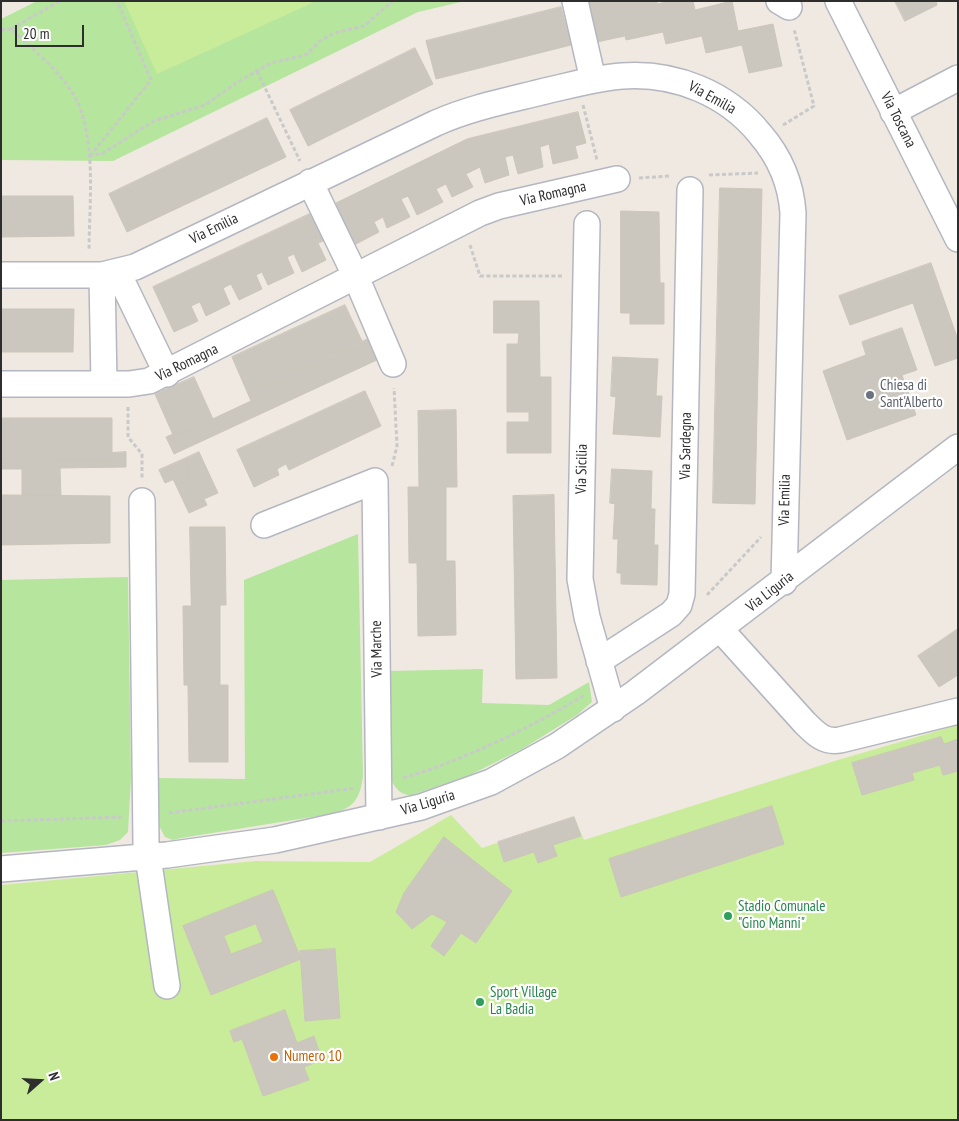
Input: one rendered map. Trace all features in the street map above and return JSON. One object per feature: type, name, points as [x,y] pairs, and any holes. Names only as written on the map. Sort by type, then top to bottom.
[{"type":"street","points":[[575,1],[585,82]]},
{"type":"street","name":"Via Toscana","points":[[838,1],[958,239]]},
{"type":"street","name":"Via Emilia","points":[[1,275],[103,274],[135,267],[310,182],[462,112],[585,82],[634,75],[687,83],[734,108],[763,137],[787,179],[792,207],[784,582]]},
{"type":"street","points":[[893,112],[958,78]]},
{"type":"street","name":"Via Romagna","points":[[1,384],[129,384],[149,381],[167,374],[462,222],[499,206],[610,181]]},
{"type":"street","points":[[310,182],[356,277],[393,364]]},
{"type":"street","name":"Via Sardegna","points":[[599,661],[671,614],[679,605],[682,594],[690,190]]},
{"type":"street","name":"Via Sicilia","points":[[587,224],[580,579],[585,612],[613,709]]},
{"type":"street","points":[[103,274],[167,374]]},
{"type":"street","points":[[103,274],[104,384]]},
{"type":"street","name":"Via Liguria","points":[[1,869],[148,857],[275,840],[379,817],[436,802],[491,782],[536,758],[613,709],[722,630],[958,447]]},
{"type":"street","points":[[264,526],[375,482]]},
{"type":"street","name":"Via Marche","points":[[375,482],[379,817]]},
{"type":"street","points":[[142,501],[145,816],[148,857],[167,986]]},
{"type":"street","points":[[722,630],[804,722],[819,736],[829,741],[840,740],[958,711]]},
{"type":"path","points":[[1,30],[12,29],[60,1]]},
{"type":"path","points":[[89,156],[151,80],[117,1]]},
{"type":"path","points":[[89,156],[103,153],[154,120],[204,104],[272,63],[306,55],[320,40],[334,33],[364,26],[393,1]]},
{"type":"path","points":[[763,137],[814,106],[784,4]]},
{"type":"path","points":[[12,29],[33,48],[72,92],[84,120],[103,274]]},
{"type":"path","points":[[257,71],[310,182]]},
{"type":"path","points":[[585,82],[610,181]]},
{"type":"path","points":[[462,222],[480,276],[586,276]]},
{"type":"path","points":[[375,482],[390,469],[396,453],[393,364]]},
{"type":"path","points":[[129,384],[128,437],[142,454],[142,501]]},
{"type":"path","points":[[400,780],[466,756],[530,727],[592,691]]},
{"type":"path","points":[[1,821],[145,816],[362,788]]},
{"type":"green space","points":[[37,1],[465,1],[418,12],[113,161],[1,160],[1,19]]},
{"type":"green space","points":[[124,1],[311,1],[312,3],[157,74]]},
{"type":"green space","points":[[358,534],[363,776],[358,797],[345,809],[331,814],[173,840],[165,837],[158,824],[157,778],[245,779],[244,580]]},
{"type":"green space","points":[[128,577],[131,778],[128,832],[120,840],[106,845],[1,853],[1,580]]},
{"type":"green space","points":[[483,669],[482,703],[549,705],[589,682],[592,702],[577,715],[522,749],[470,775],[412,795],[403,794],[395,786],[389,775],[388,671]]},
{"type":"green space","name":"Sport Village La Badia","points":[[958,725],[958,1120],[1,1120],[1,885],[256,861],[370,862],[451,815],[482,848],[574,817],[584,840],[838,760]]},
{"type":"building","points":[[588,1],[657,1],[657,4],[671,1],[693,1],[695,10],[732,1],[738,31],[773,24],[782,66],[749,73],[742,45],[706,53],[702,36],[666,44],[663,32],[626,40],[625,36],[592,43],[583,3]]},
{"type":"building","points":[[895,1],[936,1],[937,5],[905,21]]},
{"type":"building","points":[[561,7],[571,45],[436,79],[426,41]]},
{"type":"building","points":[[415,48],[433,84],[308,146],[290,110]]},
{"type":"building","points":[[578,112],[586,143],[575,146],[578,158],[553,164],[549,144],[540,147],[543,167],[518,174],[513,155],[505,157],[509,175],[485,183],[480,167],[466,174],[473,187],[452,197],[446,184],[436,189],[443,202],[417,215],[408,196],[401,199],[410,217],[387,228],[383,217],[374,222],[379,232],[354,245],[336,203],[467,139]]},
{"type":"building","points":[[267,118],[286,157],[127,232],[109,194]]},
{"type":"building","points":[[720,188],[762,189],[755,504],[713,503]]},
{"type":"building","points":[[1,196],[73,196],[74,236],[1,237]]},
{"type":"building","points":[[621,211],[659,212],[660,283],[664,283],[664,324],[630,324],[630,313],[621,313]]},
{"type":"building","points":[[314,212],[326,240],[318,243],[326,260],[302,272],[294,254],[287,257],[294,273],[268,285],[262,272],[256,275],[262,289],[239,300],[231,284],[223,288],[230,304],[206,316],[200,302],[191,306],[198,321],[174,332],[153,287]]},
{"type":"building","points":[[931,263],[958,340],[958,358],[935,366],[913,303],[850,325],[839,296]]},
{"type":"building","points":[[494,301],[539,301],[540,377],[551,377],[551,453],[507,453],[507,422],[529,422],[529,412],[507,412],[507,344],[518,344],[519,333],[494,333]]},
{"type":"building","points":[[345,305],[362,341],[248,394],[232,357]]},
{"type":"building","points":[[1,309],[74,309],[73,352],[1,352]]},
{"type":"building","name":"Chiesa di Sant'Alberto","points":[[902,328],[917,370],[902,375],[916,415],[847,440],[823,371],[866,355],[862,342]]},
{"type":"building","points":[[370,338],[379,359],[174,454],[166,437],[173,434],[174,437],[251,401],[248,394]]},
{"type":"building","points":[[613,357],[658,359],[656,396],[662,396],[660,437],[613,434],[616,397],[611,396]]},
{"type":"building","points":[[194,377],[213,419],[174,437],[155,394]]},
{"type":"building","points":[[365,391],[381,426],[289,470],[286,464],[277,469],[279,475],[254,487],[237,450]]},
{"type":"building","points":[[456,410],[457,487],[446,487],[446,561],[455,561],[456,635],[418,636],[417,563],[409,563],[408,487],[419,487],[418,411]]},
{"type":"building","points":[[1,418],[112,418],[112,460],[1,459]]},
{"type":"building","points":[[126,452],[126,467],[60,468],[61,496],[22,495],[22,469],[1,469],[1,459],[112,460],[112,453]]},
{"type":"building","points":[[199,452],[218,493],[204,499],[207,505],[189,513],[173,479],[189,473],[184,459]]},
{"type":"building","points":[[184,459],[189,473],[165,483],[159,470]]},
{"type":"building","points":[[612,469],[652,471],[651,509],[655,509],[654,545],[658,545],[657,585],[621,584],[621,573],[617,573],[618,539],[613,539],[615,504],[610,503]]},
{"type":"building","points":[[1,495],[110,496],[110,543],[1,545]]},
{"type":"building","points":[[554,495],[557,678],[516,679],[513,496]]},
{"type":"building","points":[[190,527],[225,527],[226,605],[220,605],[220,685],[228,685],[228,762],[189,762],[188,685],[184,685],[183,606],[191,606]]},
{"type":"building","points":[[958,629],[958,675],[939,687],[918,656]]},
{"type":"building","points":[[941,737],[944,744],[958,739],[958,771],[943,775],[940,765],[912,773],[914,780],[862,795],[852,763]]},
{"type":"building","points":[[772,806],[784,844],[621,897],[609,859]]},
{"type":"building","points":[[574,817],[581,836],[553,845],[557,856],[538,863],[534,852],[504,862],[498,842]]},
{"type":"building","points":[[444,837],[512,891],[476,943],[461,933],[444,956],[431,946],[447,922],[432,914],[412,929],[396,912],[404,893]]},
{"type":"building","points":[[273,890],[301,959],[211,995],[183,926]],"holes":[[[256,924],[263,942],[231,954],[224,936]]]},
{"type":"building","points":[[335,949],[340,1018],[305,1021],[300,951]]},
{"type":"building","points":[[285,1010],[297,1043],[314,1036],[322,1060],[304,1067],[309,1080],[263,1096],[242,1039],[234,1042],[230,1031]]},
{"type":"place","name":"Chiesa di Sant'Alberto","points":[[870,395]]},
{"type":"place","name":"Stadio Comunale \"Gino Manni\"","points":[[728,916]]},
{"type":"place","name":"Sport Village La Badia","points":[[480,1002]]},
{"type":"place","name":"Numero 10","points":[[274,1057]]}]
